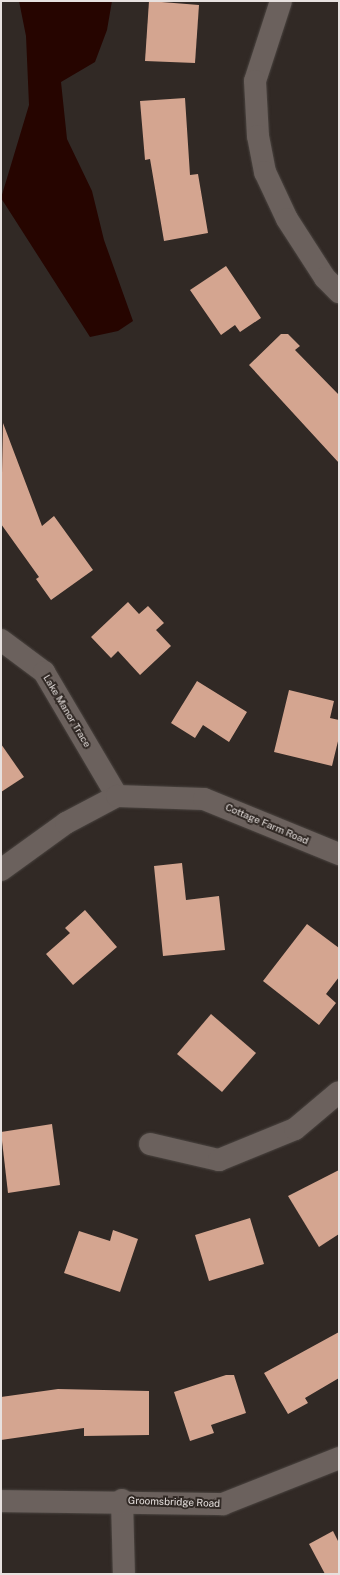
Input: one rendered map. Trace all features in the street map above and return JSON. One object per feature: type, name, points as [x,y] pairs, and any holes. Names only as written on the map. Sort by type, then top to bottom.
[{"type":"street","points":[[280,1],[255,80],[258,136],[265,172],[287,219],[325,278],[339,292]]},
{"type":"street","name":"Lake Manor Trace","points":[[1,640],[44,672],[117,796]]},
{"type":"street","name":"Cottage Farm Road","points":[[1,870],[66,822],[117,796],[204,799],[339,854]]},
{"type":"street","points":[[150,1144],[219,1160],[295,1129],[339,1092]]},
{"type":"street","name":"Groomsbridge Road","points":[[1,1501],[122,1500],[223,1504],[339,1458]]},
{"type":"street","points":[[122,1500],[124,1574]]},
{"type":"shaded area","points":[[19,1],[112,1],[107,30],[95,62],[61,82],[67,139],[92,191],[104,240],[133,321],[118,331],[90,337],[1,198],[29,105],[26,36]]},
{"type":"building","points":[[149,1],[199,5],[195,63],[145,61]]},
{"type":"building","points":[[185,98],[190,175],[198,174],[208,233],[164,241],[150,159],[145,160],[140,101]]},
{"type":"building","points":[[226,266],[261,318],[240,332],[235,325],[221,335],[190,290]]},
{"type":"building","points":[[281,334],[288,334],[300,346],[295,350],[339,395],[339,463],[249,365]]},
{"type":"building","points":[[3,423],[42,526],[54,516],[93,570],[51,600],[36,579],[39,577],[1,524]]},
{"type":"building","points":[[128,602],[139,614],[148,606],[164,623],[156,630],[171,646],[140,675],[118,651],[111,658],[91,637]]},
{"type":"building","points":[[197,681],[247,712],[229,742],[203,725],[195,738],[171,723]]},
{"type":"building","points":[[289,690],[334,701],[330,718],[339,720],[339,737],[332,766],[274,752]]},
{"type":"building","points":[[1,744],[24,777],[1,792]]},
{"type":"building","points":[[182,863],[186,900],[219,896],[225,950],[163,956],[154,866]]},
{"type":"building","points":[[85,910],[117,947],[73,985],[46,954],[70,933],[65,928]]},
{"type":"building","points":[[307,924],[339,948],[339,977],[326,994],[336,1003],[319,1025],[263,981]]},
{"type":"building","points":[[211,1014],[256,1053],[222,1092],[177,1054]]},
{"type":"building","points":[[52,1124],[60,1185],[8,1193],[1,1132]]},
{"type":"building","points":[[339,1170],[339,1234],[319,1247],[288,1196]]},
{"type":"building","points":[[250,1218],[264,1264],[209,1281],[195,1235]]},
{"type":"building","points":[[113,1230],[138,1239],[120,1292],[64,1273],[79,1231],[110,1241]]},
{"type":"building","points":[[339,1332],[339,1378],[305,1398],[308,1403],[288,1414],[264,1373]]},
{"type":"building","points":[[226,1375],[234,1375],[246,1413],[211,1425],[214,1433],[190,1441],[174,1392]]},
{"type":"building","points":[[58,1389],[149,1391],[149,1435],[84,1436],[84,1428],[1,1440],[1,1397]]},
{"type":"building","points":[[333,1531],[339,1543],[339,1574],[325,1574],[309,1544]]}]
